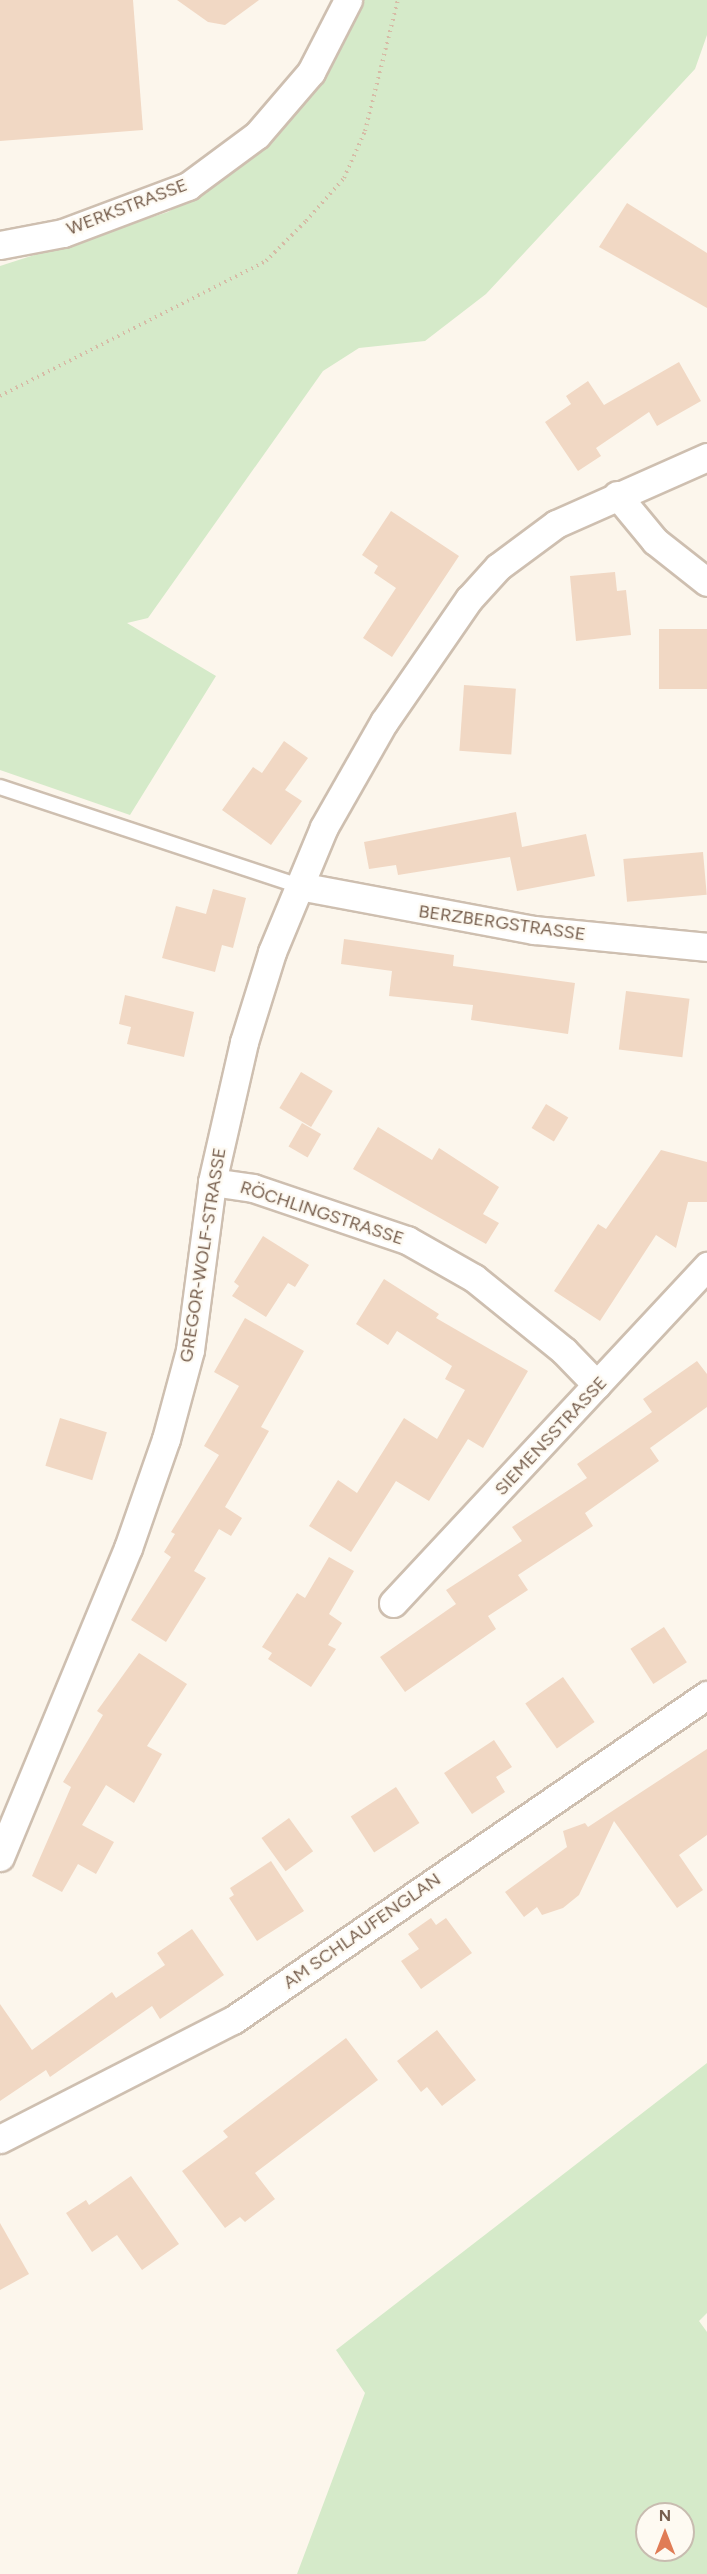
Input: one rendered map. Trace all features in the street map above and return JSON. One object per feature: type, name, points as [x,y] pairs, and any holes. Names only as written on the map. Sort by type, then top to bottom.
[{"type":"street","name":"WERKSTRASSE","points":[[0,245],[63,233],[188,186],[257,135],[311,72],[348,0]]},
{"type":"street","name":"GREGOR-WOLF-STRASSE","points":[[0,1857],[128,1548],[166,1439],[190,1350],[212,1182],[244,1042],[299,886],[324,827],[384,722],[469,599],[498,567],[556,524],[707,457]]},
{"type":"street","points":[[617,495],[655,541],[707,582]]},
{"type":"street","name":"BERZBERGSTRASSE","points":[[299,886],[534,930],[707,947]]},
{"type":"street","name":"RÖCHLINGSTRASSE","points":[[212,1182],[253,1188],[407,1240],[474,1278],[564,1351],[597,1385]]},
{"type":"street","name":"SIEMENSSTRASSE","points":[[393,1603],[707,1266]]},
{"type":"street","name":"AM SCHLAUFENGLAN","points":[[0,2139],[233,2020],[707,1695]]},
{"type":"lane","points":[[0,787],[299,886]]},
{"type":"path","points":[[0,396],[266,261],[344,178],[365,131],[398,0]]},
{"type":"green space","points":[[359,0],[707,0],[707,35],[695,69],[486,294],[425,341],[359,348],[323,371],[148,618],[127,623],[216,676],[130,815],[0,770],[0,266],[168,212],[234,170],[311,86]]},
{"type":"green space","points":[[707,2063],[707,2313],[699,2321],[707,2332],[707,2574],[297,2574],[365,2393],[336,2350]]},
{"type":"building","points":[[0,0],[133,0],[143,130],[0,141]]},
{"type":"building","points":[[177,0],[259,0],[225,25],[208,22]]},
{"type":"building","points":[[627,203],[707,253],[707,308],[599,247]]},
{"type":"building","points":[[679,362],[701,401],[657,426],[649,412],[596,448],[601,456],[578,471],[545,422],[571,404],[566,396],[588,381],[604,405]]},
{"type":"building","points":[[391,511],[459,556],[392,657],[363,638],[396,588],[374,573],[378,566],[362,555]]},
{"type":"building","points":[[615,572],[617,591],[626,590],[631,635],[576,641],[570,576]]},
{"type":"building","points":[[659,629],[707,629],[707,689],[659,689]]},
{"type":"building","points":[[464,685],[516,689],[511,754],[459,751]]},
{"type":"building","points":[[284,741],[308,758],[285,790],[302,801],[271,845],[222,810],[253,767],[262,773]]},
{"type":"building","points":[[516,812],[522,847],[586,834],[595,876],[517,891],[510,857],[398,875],[396,865],[369,869],[364,842]]},
{"type":"building","points":[[703,852],[707,895],[627,902],[623,859]]},
{"type":"building","points":[[213,889],[246,898],[233,948],[222,945],[215,972],[162,958],[176,906],[206,914]]},
{"type":"building","points":[[344,939],[454,955],[453,966],[575,983],[568,1034],[471,1020],[473,1005],[389,996],[392,971],[341,964]]},
{"type":"building","points":[[626,991],[690,999],[682,1057],[619,1050]]},
{"type":"building","points":[[125,995],[194,1012],[184,1057],[127,1044],[131,1027],[119,1024]]},
{"type":"building","points":[[301,1072],[333,1091],[311,1127],[279,1108]]},
{"type":"building","points":[[546,1104],[568,1117],[554,1141],[532,1128]]},
{"type":"building","points":[[302,1123],[321,1134],[308,1157],[288,1146]]},
{"type":"building","points":[[378,1127],[432,1160],[439,1148],[499,1187],[483,1214],[499,1223],[486,1244],[353,1169]]},
{"type":"building","points":[[661,1150],[707,1162],[707,1202],[688,1202],[676,1248],[656,1235],[600,1321],[554,1291],[598,1224],[606,1229]]},
{"type":"building","points":[[263,1236],[309,1265],[295,1287],[288,1283],[266,1317],[232,1296],[239,1286],[234,1282]]},
{"type":"building","points":[[384,1279],[439,1314],[436,1318],[528,1371],[483,1448],[468,1439],[429,1501],[396,1481],[351,1552],[309,1526],[338,1480],[357,1493],[404,1418],[437,1439],[465,1390],[445,1379],[452,1366],[397,1331],[388,1345],[356,1324]]},
{"type":"building","points":[[245,1318],[304,1351],[261,1427],[269,1431],[225,1507],[242,1518],[231,1536],[219,1529],[194,1571],[206,1578],[166,1642],[131,1620],[171,1557],[164,1552],[175,1534],[171,1532],[219,1455],[204,1446],[239,1386],[214,1372]]},
{"type":"building","points":[[697,1361],[707,1374],[707,1407],[650,1448],[659,1461],[585,1513],[593,1526],[518,1575],[528,1590],[488,1616],[496,1629],[405,1692],[380,1657],[456,1604],[446,1590],[522,1541],[512,1527],[587,1478],[577,1464],[652,1412],[643,1399]]},
{"type":"building","points":[[60,1418],[107,1432],[92,1480],[45,1466]]},
{"type":"building","points":[[329,1557],[354,1571],[329,1614],[342,1623],[328,1645],[336,1649],[311,1687],[268,1659],[272,1653],[262,1647],[297,1593],[305,1598]]},
{"type":"building","points":[[664,1627],[687,1662],[653,1684],[630,1649]]},
{"type":"building","points":[[139,1653],[187,1684],[147,1746],[162,1754],[134,1803],[106,1785],[82,1825],[114,1842],[96,1874],[78,1864],[62,1892],[32,1876],[71,1787],[63,1782],[103,1715],[97,1711]]},
{"type":"building","points":[[563,1677],[595,1722],[557,1748],[525,1703]]},
{"type":"building","points":[[494,1740],[512,1767],[496,1777],[505,1792],[472,1814],[444,1773]]},
{"type":"building","points":[[707,1749],[707,1835],[679,1855],[703,1890],[677,1908],[614,1821],[579,1895],[563,1908],[542,1915],[537,1907],[524,1917],[505,1892],[567,1847],[563,1831],[585,1823],[588,1827]]},
{"type":"building","points":[[396,1787],[419,1823],[374,1852],[351,1816]]},
{"type":"building","points":[[289,1818],[313,1851],[286,1871],[261,1838]]},
{"type":"building","points":[[271,1861],[304,1911],[257,1941],[229,1898],[234,1895],[230,1888]]},
{"type":"building","points":[[431,1918],[436,1925],[446,1918],[472,1953],[421,1989],[401,1961],[419,1949],[408,1934]]},
{"type":"building","points":[[192,1929],[224,1975],[160,2019],[152,2006],[50,2077],[46,2070],[0,2101],[0,2004],[32,2050],[112,1992],[116,1998],[165,1965],[157,1953]]},
{"type":"building","points":[[437,2030],[476,2080],[442,2106],[427,2087],[421,2092],[397,2061]]},
{"type":"building","points":[[346,2038],[378,2080],[255,2173],[275,2199],[245,2222],[240,2217],[225,2228],[182,2171],[228,2137],[223,2131]]},
{"type":"building","points":[[131,2176],[179,2244],[142,2270],[117,2235],[92,2252],[66,2213],[86,2200],[89,2205]]},
{"type":"building","points":[[0,2223],[29,2274],[0,2290]]}]
